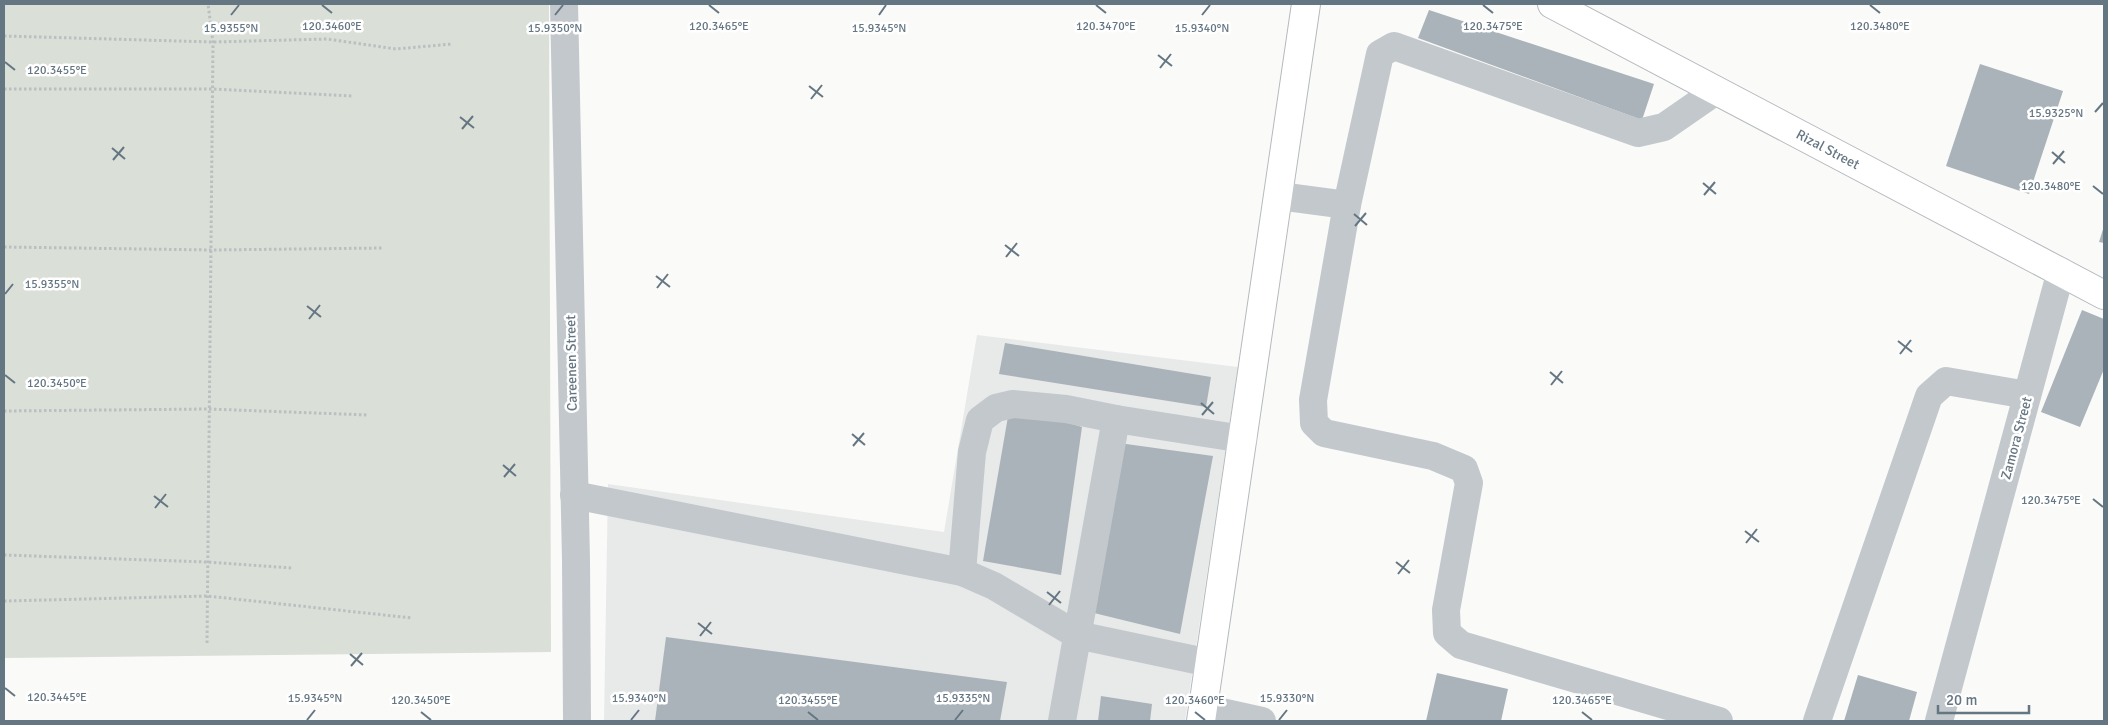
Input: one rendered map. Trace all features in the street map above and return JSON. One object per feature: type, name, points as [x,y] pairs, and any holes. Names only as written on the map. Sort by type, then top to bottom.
[{"type":"main road","points":[[1202,715],[1306,4]]},
{"type":"main road","name":"Rizal Street","points":[[1552,4],[2104,295]]},
{"type":"street","name":"Careenen Street","points":[[564,4],[576,560],[576,721]]},
{"type":"street","points":[[1716,90],[1664,127],[1638,133],[1394,46],[1380,54],[1347,205],[1313,400],[1314,423],[1324,433],[1433,456],[1464,469],[1469,484],[1446,610],[1447,633],[1461,645],[1719,721]]},
{"type":"street","points":[[1278,196],[1347,205]]},
{"type":"street","name":"Zamora Street","points":[[1939,721],[2061,271]]},
{"type":"street","points":[[1817,721],[1929,396],[1946,381],[2027,396]]},
{"type":"street","points":[[962,572],[972,452],[980,420],[996,408],[1013,404],[1066,409],[1116,419],[1243,439]]},
{"type":"street","points":[[1062,721],[1116,419]]},
{"type":"street","points":[[574,494],[962,572],[994,586],[1077,634],[1210,664]]},
{"type":"street","points":[[1202,715],[1262,721]]},
{"type":"path","points":[[207,643],[213,42],[208,4]]},
{"type":"path","points":[[4,36],[213,42],[327,39],[396,49],[452,44]]},
{"type":"path","points":[[4,89],[212,89],[352,96]]},
{"type":"path","points":[[4,247],[211,250],[384,248]]},
{"type":"path","points":[[4,411],[209,409],[368,415]]},
{"type":"path","points":[[4,555],[207,562],[292,568]]},
{"type":"path","points":[[4,601],[207,596],[412,618]]},
{"type":"shaded area","points":[[4,4],[549,4],[551,652],[4,658]]},
{"type":"shaded area","points":[[977,335],[1238,367],[1185,721],[604,721],[608,484],[944,532]]},
{"type":"building","points":[[1429,10],[1654,84],[1642,120],[1418,38]]},
{"type":"building","points":[[1980,64],[2063,91],[2029,194],[1946,166]]},
{"type":"building","points":[[2104,226],[2104,243],[2099,242]]},
{"type":"building","points":[[2082,310],[2104,319],[2104,369],[2080,427],[2041,412]]},
{"type":"building","points":[[1005,343],[1211,377],[1206,407],[999,374]]},
{"type":"building","points":[[1010,405],[1082,427],[1061,575],[983,561]]},
{"type":"building","points":[[1119,443],[1213,456],[1180,634],[1094,613]]},
{"type":"building","points":[[666,637],[1007,682],[1000,721],[655,721]]},
{"type":"building","points":[[1437,673],[1508,689],[1501,721],[1426,721]]},
{"type":"building","points":[[1858,675],[1917,692],[1909,721],[1844,721]]},
{"type":"building","points":[[1101,696],[1152,704],[1150,721],[1098,721]]}]
